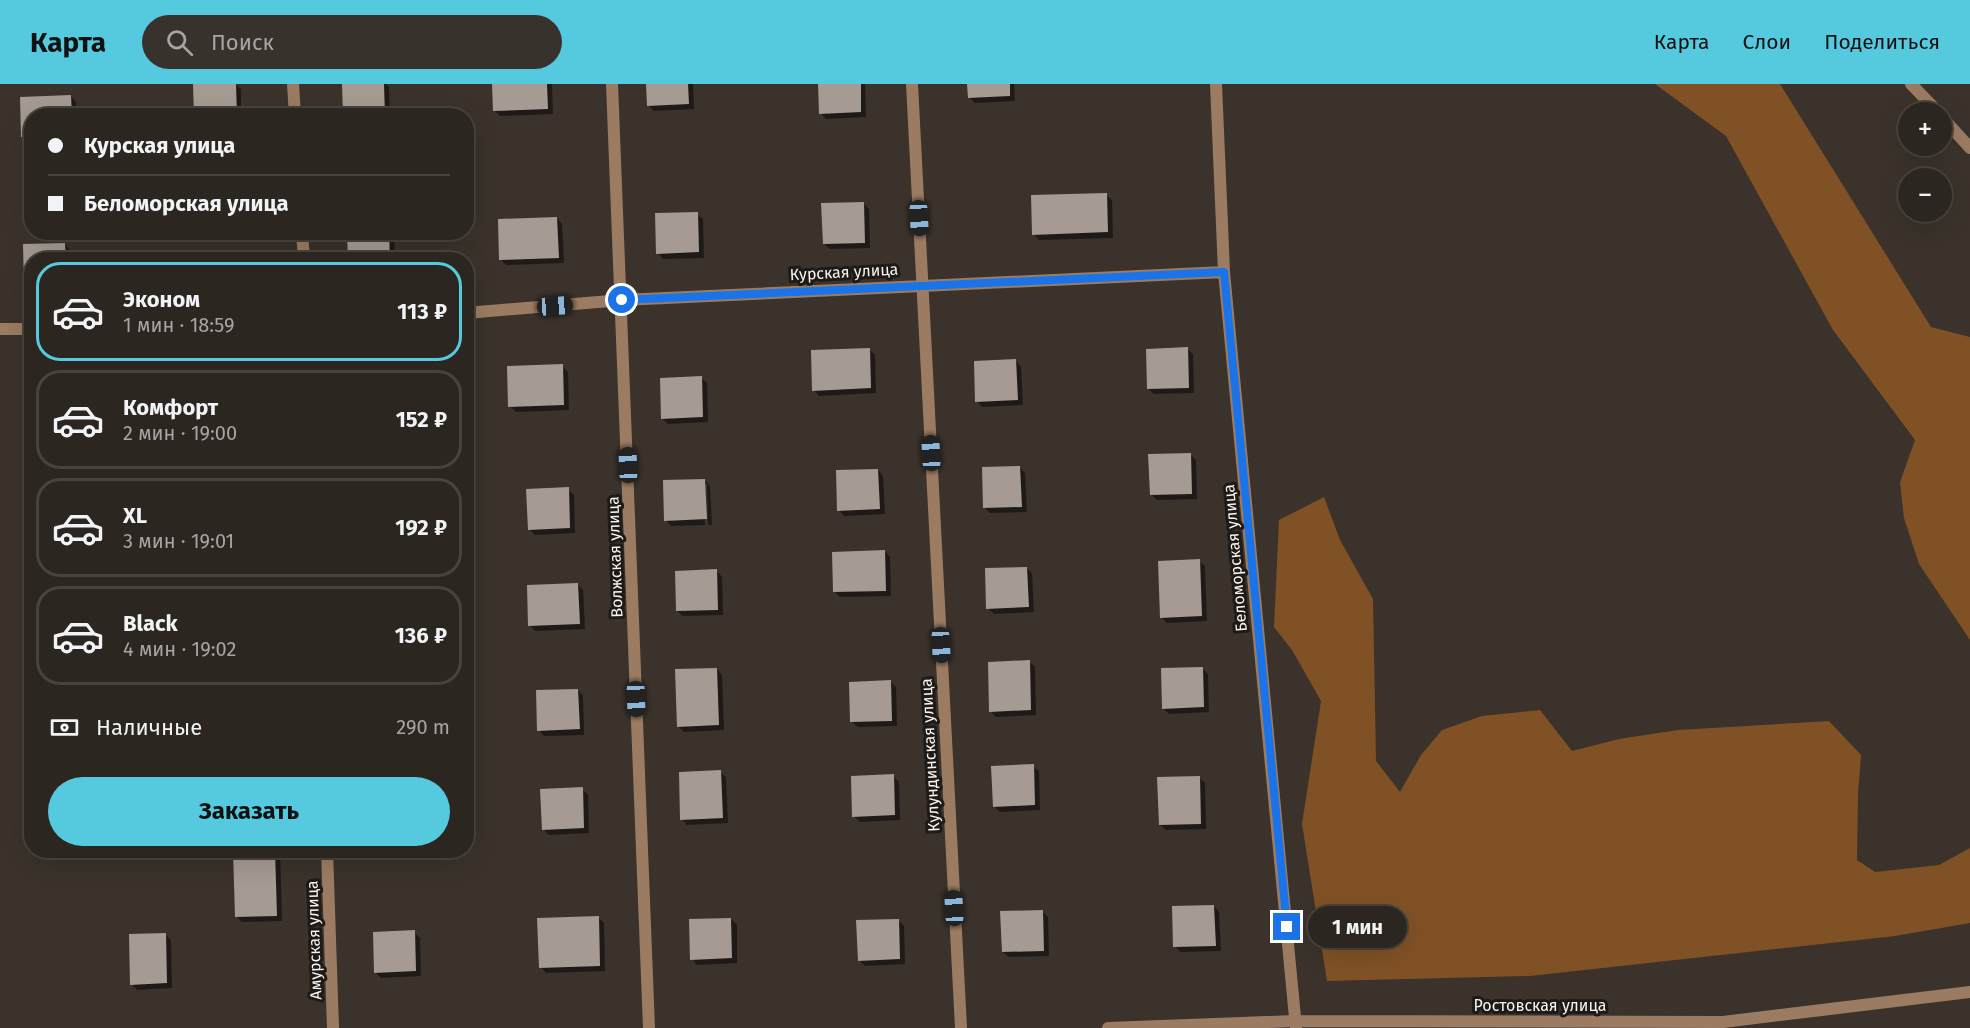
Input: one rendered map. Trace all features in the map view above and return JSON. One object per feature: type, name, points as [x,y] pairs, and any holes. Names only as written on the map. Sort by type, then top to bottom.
[{"type":"street","points":[[293,84],[294,108]]},
{"type":"street","name":"Волжская улица","points":[[612,84],[649,1028]]},
{"type":"street","name":"Кулундинская улица","points":[[912,84],[961,1028]]},
{"type":"street","name":"Беломорская улица","points":[[1216,84],[1224,272],[1296,1024]]},
{"type":"street","points":[[1911,84],[1928,102]]},
{"type":"street","points":[[1952,128],[1970,148]]},
{"type":"street","name":"Курская улица","points":[[474,312],[622,300],[1224,272]]},
{"type":"street","points":[[0,329],[24,329]]},
{"type":"street","name":"Амурская улица","points":[[327,858],[333,1028]]},
{"type":"street","name":"Ростовская улица","points":[[1108,1028],[1296,1024],[1723,1025],[1970,992]]},
{"type":"shaded area","points":[[1655,84],[1780,84],[1931,327],[1970,337],[1970,640],[1919,564],[1904,518],[1900,482],[1915,440],[1833,330],[1726,136]]},
{"type":"shaded area","points":[[1324,497],[1340,540],[1373,599],[1376,761],[1400,792],[1421,755],[1442,730],[1482,716],[1540,710],[1572,751],[1619,739],[1678,730],[1829,721],[1861,755],[1857,860],[1875,872],[1939,865],[1970,848],[1970,923],[1895,936],[1530,976],[1327,981],[1302,824],[1321,701],[1292,650],[1274,627],[1279,520]]},
{"type":"building","points":[[193,84],[236,84],[237,108],[194,108]]},
{"type":"building","points":[[342,84],[384,84],[385,108],[343,108]]},
{"type":"building","points":[[492,84],[547,84],[548,109],[493,111]]},
{"type":"building","points":[[646,84],[688,84],[689,104],[647,106]]},
{"type":"building","points":[[818,84],[861,84],[861,112],[819,114]]},
{"type":"building","points":[[967,84],[1010,84],[1010,96],[968,98]]},
{"type":"building","points":[[71,95],[72,108],[24,108],[24,137],[21,137],[20,97]]},
{"type":"building","points":[[1107,193],[1108,232],[1032,235],[1031,195]]},
{"type":"building","points":[[864,202],[865,243],[823,244],[821,203]]},
{"type":"building","points":[[698,212],[699,252],[656,254],[655,213]]},
{"type":"building","points":[[557,217],[559,258],[499,260],[498,219]]},
{"type":"building","points":[[347,240],[389,240],[390,252],[348,252]]},
{"type":"building","points":[[65,243],[66,252],[24,252],[24,285],[23,244]]},
{"type":"building","points":[[1188,347],[1189,388],[1147,389],[1146,349]]},
{"type":"building","points":[[870,348],[871,388],[812,391],[811,350]]},
{"type":"building","points":[[1016,359],[1018,400],[975,402],[974,361]]},
{"type":"building","points":[[563,364],[564,405],[508,407],[507,366]]},
{"type":"building","points":[[702,376],[703,417],[661,419],[660,378]]},
{"type":"building","points":[[1191,453],[1192,494],[1150,495],[1148,454]]},
{"type":"building","points":[[1020,466],[1022,507],[983,508],[982,467]]},
{"type":"building","points":[[878,469],[880,509],[837,511],[836,470]]},
{"type":"building","points":[[705,479],[707,519],[664,521],[663,480]]},
{"type":"building","points":[[569,487],[570,528],[528,530],[526,489]]},
{"type":"building","points":[[885,550],[886,591],[833,592],[832,552]]},
{"type":"building","points":[[1200,559],[1202,616],[1160,618],[1158,561]]},
{"type":"building","points":[[1027,567],[1029,607],[986,609],[985,568]]},
{"type":"building","points":[[717,569],[718,610],[676,611],[675,571]]},
{"type":"building","points":[[578,583],[580,624],[528,626],[527,585]]},
{"type":"building","points":[[1030,660],[1031,710],[989,712],[988,662]]},
{"type":"building","points":[[1203,667],[1204,707],[1162,709],[1161,668]]},
{"type":"building","points":[[717,668],[719,725],[677,727],[675,669]]},
{"type":"building","points":[[891,680],[892,721],[850,722],[849,682]]},
{"type":"building","points":[[578,689],[580,729],[537,731],[536,690]]},
{"type":"building","points":[[1034,764],[1035,805],[993,807],[991,766]]},
{"type":"building","points":[[721,770],[723,818],[680,820],[679,772]]},
{"type":"building","points":[[894,774],[895,815],[852,817],[851,776]]},
{"type":"building","points":[[1200,776],[1201,824],[1159,825],[1157,777]]},
{"type":"building","points":[[583,787],[584,828],[542,830],[540,789]]},
{"type":"building","points":[[233,858],[275,858],[277,916],[235,917]]},
{"type":"building","points":[[1214,905],[1216,946],[1173,947],[1172,906]]},
{"type":"building","points":[[1043,910],[1044,951],[1002,952],[1000,911]]},
{"type":"building","points":[[599,916],[600,966],[539,968],[537,918]]},
{"type":"building","points":[[731,918],[732,958],[690,960],[689,919]]},
{"type":"building","points":[[899,919],[900,959],[858,961],[856,920]]},
{"type":"building","points":[[415,930],[416,971],[374,973],[373,932]]},
{"type":"building","points":[[166,933],[167,983],[130,985],[129,934]]},
{"type":"route","points":[[622,300],[1224,272],[1287,927]]}]
